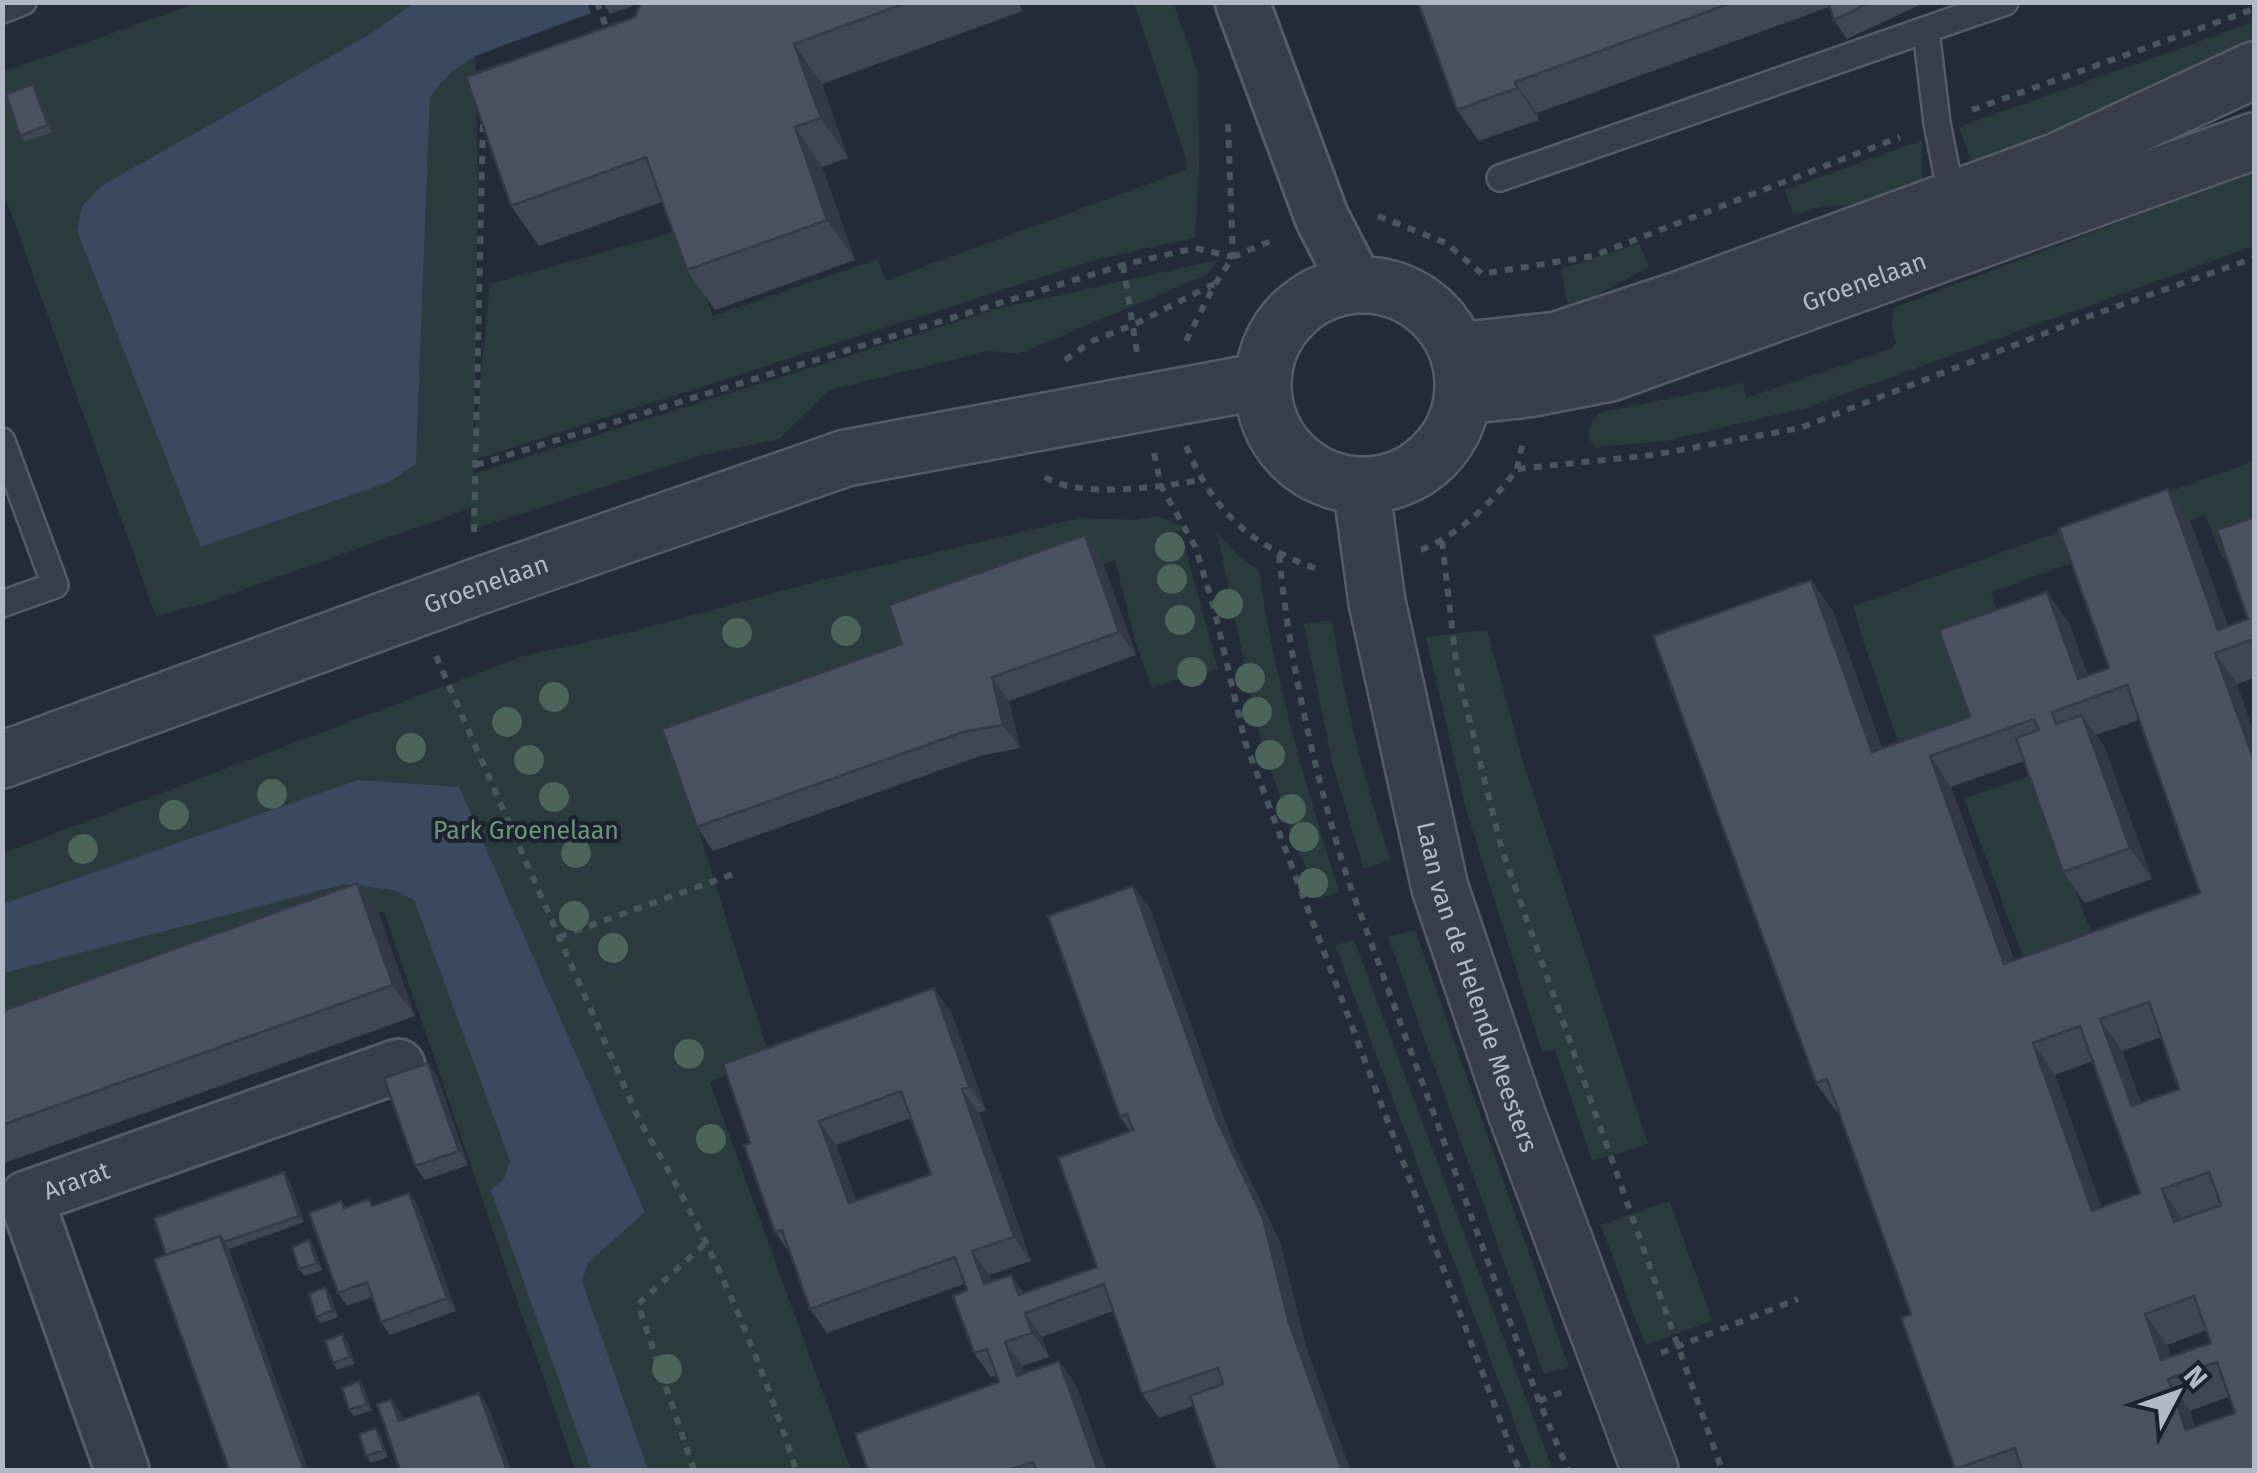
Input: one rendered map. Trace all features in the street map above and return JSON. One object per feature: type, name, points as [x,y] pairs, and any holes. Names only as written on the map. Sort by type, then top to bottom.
[{"type":"street","points":[[1242,2],[1322,218],[1356,284]]},
{"type":"street","name":"Groenelaan","points":[[1461,373],[1684,298],[2058,160],[2254,70]]},
{"type":"street","name":"Groenelaan","points":[[1461,373],[1528,389],[1610,373],[2254,141]]},
{"type":"street","points":[[1356,284],[1388,288],[1419,300],[1442,322],[1461,373],[1454,432],[1431,462],[1398,481],[1362,486],[1322,478],[1290,455],[1268,421],[1262,381],[1270,345],[1290,315],[1321,293],[1356,284]]},
{"type":"street","name":"Groenelaan","points":[[2,760],[473,588],[846,458],[1262,381]]},
{"type":"street","name":"Laan van de Helende Meesters","points":[[1362,486],[1377,602],[1440,888],[1516,1112],[1650,1470]]},
{"type":"street","name":"Ararat","points":[[122,1470],[26,1198],[398,1066]]},
{"type":"lane","points":[[2,10],[24,2]]},
{"type":"lane","points":[[1500,178],[2005,2]]},
{"type":"lane","points":[[1926,30],[1937,122],[1952,199]]},
{"type":"lane","points":[[2,440],[55,585],[2,604]]},
{"type":"path","points":[[598,2],[611,38]]},
{"type":"path","points":[[1322,218],[1384,216],[1446,243],[1482,274],[1592,256],[1937,122],[2254,9]]},
{"type":"path","points":[[1057,366],[1092,341],[1215,284],[1233,258],[1227,86],[1232,73],[1262,59]]},
{"type":"path","points":[[473,588],[483,102]]},
{"type":"path","points":[[476,465],[1124,265],[1196,248],[1233,258]]},
{"type":"path","points":[[976,435],[1061,488],[1161,486],[1200,480],[1233,522],[1279,555],[1320,570],[1372,570],[1442,541],[1490,504],[1517,470],[1653,455],[1800,428],[2087,317],[2254,258]]},
{"type":"path","points":[[1124,265],[1144,404],[1161,486],[1195,546],[1214,608],[1245,742],[1519,1470]]},
{"type":"path","points":[[1442,541],[1457,670],[1502,850],[1722,1470]]},
{"type":"path","points":[[1279,555],[1287,639],[1322,798],[1346,877],[1538,1401],[1568,1470]]},
{"type":"path","points":[[415,610],[640,1122],[683,1192],[707,1242],[768,1384],[796,1470]]},
{"type":"path","points":[[559,937],[736,873]]},
{"type":"path","points":[[694,1470],[638,1304],[707,1242]]},
{"type":"path","points":[[1538,1401],[1798,1299]]},
{"type":"green space","points":[[197,3],[413,3],[372,33],[101,186],[82,206],[77,231],[202,546],[388,482],[416,464],[430,97],[450,73],[475,56],[478,183],[474,442],[490,284],[681,230],[713,316],[878,259],[885,281],[1186,170],[1186,159],[1134,3],[1173,3],[1198,72],[1199,167],[1195,238],[1102,258],[474,460],[473,474],[1000,308],[1218,260],[1206,275],[1019,354],[989,351],[829,390],[779,439],[703,455],[470,530],[471,508],[206,603],[156,616],[3,191],[3,72]]},
{"type":"green space","points":[[2254,22],[2254,45],[1974,170],[1959,127]]},
{"type":"green space","points":[[1922,140],[1922,184],[1890,200],[1793,214],[1785,190]]},
{"type":"green space","points":[[2254,171],[2254,246],[1806,408],[1665,441],[1595,447],[1590,438],[1598,413],[1743,383],[1746,398],[1891,349],[1896,343],[1893,308]]},
{"type":"green space","points":[[1639,243],[1649,267],[1600,293],[1570,316],[1561,269]]},
{"type":"green space","points":[[2254,461],[2254,546],[2222,558],[2205,515],[1991,592],[2003,635],[1979,740],[1907,768],[1854,606]]},
{"type":"green space","name":"Park Groenelaan","points":[[1156,516],[1187,528],[1174,533],[1187,555],[1218,669],[1151,687],[1115,560],[904,625],[917,666],[674,751],[769,1056],[710,1082],[851,1470],[575,1470],[384,911],[3,1047],[3,853],[523,656],[1079,518],[1138,520]]},
{"type":"green space","points":[[1217,532],[1238,556],[1259,570],[1282,692],[1339,892],[1319,899],[1259,734]]},
{"type":"green space","points":[[1332,620],[1356,741],[1391,860],[1364,869],[1333,766],[1304,624]]},
{"type":"green space","points":[[1487,630],[1525,769],[1648,1144],[1592,1161],[1555,1050],[1542,1052],[1466,809],[1426,637]]},
{"type":"green space","points":[[2032,775],[2101,958],[2033,985],[1964,798]]},
{"type":"green space","points":[[1415,930],[1569,1367],[1544,1374],[1388,937]]},
{"type":"green space","points":[[1354,940],[1553,1470],[1532,1470],[1335,945]]},
{"type":"green space","points":[[1670,1201],[1712,1321],[1645,1345],[1601,1225]]},
{"type":"water","points":[[413,3],[587,3],[591,13],[475,56],[450,73],[430,97],[416,464],[389,482],[201,547],[77,231],[82,206],[101,186],[372,33]]},
{"type":"water","points":[[358,780],[459,787],[645,1212],[588,1263],[582,1281],[648,1470],[591,1470],[491,1190],[504,1179],[510,1161],[414,900],[393,890],[346,884],[3,973],[3,904]]},
{"type":"building","points":[[641,2],[909,2],[794,44],[821,118],[795,127],[827,220],[687,270],[646,157],[511,206],[466,77],[635,17]]},
{"type":"building","points":[[1418,2],[1734,2],[1515,82],[1517,88],[1457,110]]},
{"type":"building","points":[[1828,2],[1871,2],[1834,20]]},
{"type":"building","points":[[33,84],[48,125],[20,136],[6,94]]},
{"type":"building","points":[[2168,489],[2218,630],[2248,619],[2217,530],[2254,517],[2254,639],[2215,653],[2254,760],[2254,1470],[2022,1470],[2015,1448],[1955,1469],[1901,1318],[1911,1314],[1827,1079],[1816,1083],[1653,636],[1811,580],[1872,752],[1970,717],[1939,630],[2047,592],[2078,679],[2109,668],[2059,528]],"holes":[[[2127,685],[2200,893],[2004,964],[1930,756],[2034,719],[2039,730],[2016,738],[2063,872],[2130,848],[2082,715],[2056,724],[2052,712]],[[2149,1002],[2179,1089],[2132,1106],[2100,1019]],[[2080,1026],[2140,1193],[2092,1211],[2033,1043]],[[2209,1172],[2221,1205],[2174,1222],[2162,1189]],[[2194,1296],[2211,1343],[2161,1360],[2145,1314]],[[2217,1362],[2235,1413],[2186,1430],[2168,1379]]]},
{"type":"building","points":[[1085,535],[1119,632],[992,677],[1003,725],[963,732],[697,827],[662,729],[902,644],[889,605]]},
{"type":"building","points":[[357,883],[393,985],[2,1125],[2,1011]]},
{"type":"building","points":[[1133,886],[1217,1120],[1263,1218],[1289,1323],[1342,1470],[1216,1470],[1190,1396],[1223,1384],[1218,1368],[1142,1394],[1104,1284],[1025,1313],[1032,1333],[1005,1342],[1017,1376],[1059,1361],[1098,1470],[1036,1470],[1033,1462],[1010,1470],[868,1470],[855,1434],[999,1382],[987,1349],[974,1353],[953,1296],[967,1290],[955,1257],[810,1309],[782,1230],[775,1232],[744,1145],[750,1143],[723,1064],[934,988],[969,1087],[962,1089],[1014,1237],[972,1251],[984,1284],[1011,1275],[1019,1295],[1097,1267],[1058,1158],[1133,1130],[1127,1114],[1120,1117],[1048,916]],"holes":[[[901,1091],[931,1174],[849,1203],[819,1121]]]},
{"type":"building","points":[[428,1063],[459,1151],[415,1166],[384,1078]]},
{"type":"building","points":[[284,1172],[299,1216],[224,1242],[220,1236],[166,1255],[154,1218]]},
{"type":"building","points":[[409,1193],[447,1298],[381,1322],[367,1282],[338,1293],[309,1213],[341,1201],[344,1208],[369,1199],[372,1206]]},
{"type":"building","points":[[220,1236],[304,1470],[229,1470],[154,1259]]},
{"type":"building","points":[[309,1240],[317,1263],[299,1269],[292,1247]]},
{"type":"building","points":[[325,1287],[333,1310],[316,1317],[309,1294]]},
{"type":"building","points":[[342,1334],[350,1357],[333,1363],[325,1341]]},
{"type":"building","points":[[359,1381],[367,1404],[349,1410],[342,1388]]},
{"type":"building","points":[[479,1393],[507,1470],[400,1470],[377,1404],[391,1399],[399,1421]]},
{"type":"building","points":[[376,1428],[384,1450],[366,1456],[359,1434]]}]
